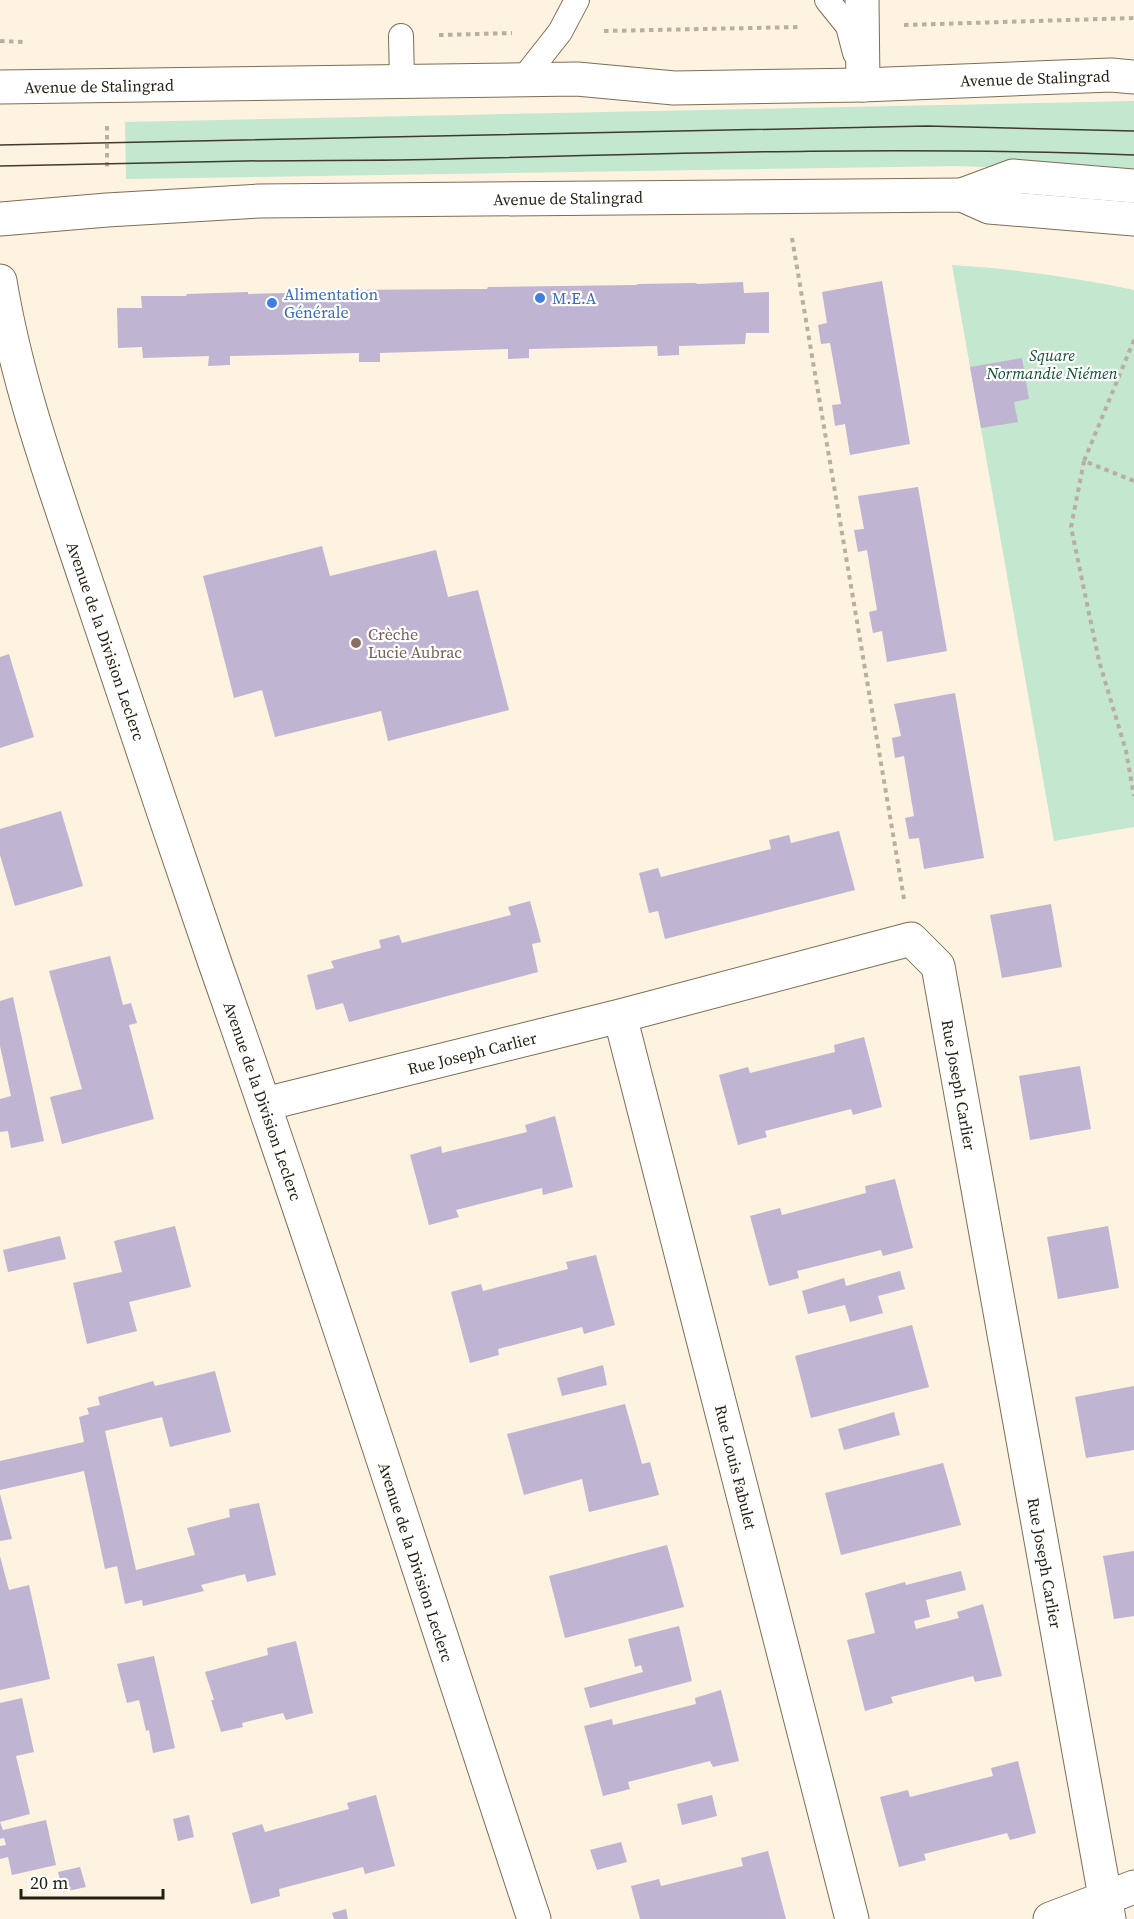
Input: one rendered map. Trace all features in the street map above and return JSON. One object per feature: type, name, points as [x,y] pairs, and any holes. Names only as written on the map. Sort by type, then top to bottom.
[{"type":"street","points":[[862,0],[863,85]]},
{"type":"street","name":"Avenue de Stalingrad","points":[[0,87],[577,79],[674,88],[863,85],[1126,75]]},
{"type":"street","name":"Avenue de Stalingrad","points":[[0,219],[259,201],[962,195],[1014,176],[1134,186]]},
{"type":"street","points":[[962,195],[989,207],[1134,219]]},
{"type":"street","name":"Avenue de la Division Leclerc","points":[[0,281],[11,341],[24,391],[192,896],[265,1104],[534,1919]]},
{"type":"street","name":"Rue Joseph Carlier","points":[[265,1104],[620,1016],[911,939],[938,966],[1116,1901]]},
{"type":"street","name":"Rue Louis Fabulet","points":[[620,1016],[852,1919]]},
{"type":"street","points":[[1050,1919],[1116,1901]]},
{"type":"lane","points":[[523,79],[560,32],[577,0]]},
{"type":"lane","points":[[827,0],[848,26],[863,85]]},
{"type":"lane","points":[[401,36],[402,81]]},
{"type":"path","points":[[1110,18],[1134,18]]},
{"type":"path","points":[[106,86],[107,210]]},
{"type":"path","points":[[784,196],[911,939]]},
{"type":"path","points":[[1134,340],[1084,460],[1071,527],[1094,640],[1126,751],[1134,796]]},
{"type":"path","points":[[1084,460],[1134,481]]},
{"type":"green space","points":[[1134,101],[1134,175],[959,166],[126,179],[125,122]]},
{"type":"green space","name":"Square Normandie Niémen","points":[[952,265],[1044,274],[1134,290],[1134,827],[1054,841]]},
{"type":"building","points":[[882,281],[910,444],[850,455],[845,424],[835,426],[832,405],[841,404],[830,343],[821,344],[818,325],[827,323],[822,292]]},
{"type":"building","points":[[743,282],[744,293],[769,292],[769,333],[746,333],[745,344],[679,346],[679,355],[658,356],[657,346],[529,349],[529,358],[508,359],[508,349],[380,353],[380,362],[359,362],[359,353],[230,356],[230,365],[208,366],[209,356],[143,358],[142,347],[118,348],[117,308],[142,308],[141,296]]},
{"type":"building","points":[[1022,358],[1029,399],[1014,402],[1018,422],[981,428],[970,367]]},
{"type":"building","points":[[918,487],[947,651],[887,662],[882,631],[873,633],[869,612],[877,610],[867,550],[858,552],[854,530],[864,529],[858,496]]},
{"type":"building","name":"Crèche Lucie Aubrac","points":[[322,546],[330,576],[436,550],[448,597],[478,590],[509,710],[388,741],[381,711],[275,737],[262,690],[234,698],[203,576]]},
{"type":"building","points":[[9,654],[34,737],[0,748],[0,657]]},
{"type":"building","points":[[955,693],[984,858],[924,869],[919,838],[909,839],[905,818],[914,816],[904,756],[895,758],[892,738],[901,736],[894,704]]},
{"type":"building","points":[[61,811],[83,886],[15,906],[0,855],[0,829]]},
{"type":"building","points":[[839,831],[855,890],[665,939],[658,911],[649,913],[639,873],[658,868],[661,877],[771,849],[769,840],[789,835],[791,843]]},
{"type":"building","points":[[530,901],[541,942],[532,944],[538,972],[349,1022],[343,1003],[316,1010],[307,975],[334,968],[331,961],[381,948],[379,940],[399,935],[402,943],[511,915],[508,907]]},
{"type":"building","points":[[1051,904],[1062,967],[1002,978],[990,915]]},
{"type":"building","points":[[110,956],[123,1005],[131,1003],[137,1023],[129,1025],[154,1119],[62,1144],[50,1097],[82,1089],[49,971]]},
{"type":"building","points":[[13,997],[44,1141],[11,1148],[8,1131],[0,1132],[0,1099],[11,1096],[0,1046],[0,1001]]},
{"type":"building","points":[[864,1037],[882,1107],[853,1115],[851,1109],[765,1131],[767,1137],[738,1145],[719,1075],[748,1067],[750,1073],[835,1052],[834,1045]]},
{"type":"building","points":[[1080,1066],[1091,1129],[1030,1140],[1019,1076]]},
{"type":"building","points":[[555,1116],[573,1187],[543,1195],[542,1188],[456,1210],[459,1217],[429,1225],[410,1155],[441,1146],[442,1153],[527,1132],[525,1125]]},
{"type":"building","points":[[895,1179],[913,1248],[883,1256],[881,1250],[797,1271],[799,1278],[769,1286],[750,1216],[780,1208],[782,1215],[866,1193],[865,1186]]},
{"type":"building","points":[[175,1226],[191,1287],[129,1302],[137,1331],[87,1344],[73,1283],[122,1272],[114,1241]]},
{"type":"building","points":[[1108,1226],[1119,1288],[1058,1299],[1047,1237]]},
{"type":"building","points":[[60,1236],[66,1259],[8,1272],[3,1250]]},
{"type":"building","points":[[596,1255],[615,1325],[584,1334],[582,1327],[498,1349],[499,1355],[470,1363],[451,1292],[481,1284],[483,1291],[568,1269],[566,1262]]},
{"type":"building","points":[[900,1271],[905,1289],[878,1296],[883,1313],[850,1322],[845,1305],[808,1314],[802,1291],[844,1278],[846,1286]]},
{"type":"building","points":[[912,1325],[929,1387],[811,1418],[795,1356]]},
{"type":"building","points":[[603,1365],[607,1385],[562,1396],[557,1378]]},
{"type":"building","points":[[215,1371],[231,1432],[170,1447],[162,1417],[105,1431],[136,1570],[195,1555],[187,1528],[230,1517],[229,1509],[259,1503],[276,1575],[247,1582],[245,1574],[201,1585],[204,1591],[143,1606],[142,1600],[125,1604],[117,1566],[105,1569],[84,1471],[0,1490],[0,1461],[84,1442],[79,1417],[89,1414],[87,1408],[100,1405],[98,1397],[153,1381],[155,1386]]},
{"type":"building","points":[[1134,1386],[1134,1450],[1086,1458],[1075,1397]]},
{"type":"building","points":[[625,1404],[642,1464],[650,1462],[659,1495],[589,1512],[582,1479],[524,1495],[507,1434]]},
{"type":"building","points":[[894,1412],[900,1435],[844,1450],[838,1429]]},
{"type":"building","points":[[943,1463],[961,1525],[841,1555],[825,1493]]},
{"type":"building","points":[[0,1494],[12,1539],[0,1541]]},
{"type":"building","points":[[667,1545],[684,1607],[565,1638],[549,1576]]},
{"type":"building","points":[[1134,1551],[1134,1616],[1114,1619],[1103,1556]]},
{"type":"building","points":[[0,1556],[9,1590],[29,1585],[50,1679],[0,1690]]},
{"type":"building","points":[[961,1571],[966,1590],[926,1600],[930,1617],[914,1621],[916,1629],[959,1618],[957,1612],[983,1604],[1002,1676],[975,1682],[973,1676],[891,1697],[893,1703],[865,1711],[847,1640],[875,1633],[865,1593]]},
{"type":"building","points":[[679,1626],[692,1681],[590,1708],[584,1688],[643,1672],[641,1665],[635,1667],[628,1639]]},
{"type":"building","points":[[296,1641],[313,1713],[286,1720],[283,1713],[242,1723],[243,1727],[221,1732],[205,1672],[268,1655],[267,1648]]},
{"type":"building","points":[[154,1656],[175,1748],[153,1753],[149,1730],[146,1731],[139,1700],[127,1703],[117,1664]]},
{"type":"building","points":[[721,1690],[739,1761],[713,1767],[710,1761],[628,1782],[630,1789],[603,1796],[584,1726],[612,1719],[613,1725],[696,1704],[695,1698]]},
{"type":"building","points":[[22,1698],[34,1752],[16,1756],[30,1814],[0,1822],[0,1703]]},
{"type":"building","points":[[1018,1761],[1036,1833],[1010,1840],[1007,1833],[924,1854],[926,1860],[899,1867],[880,1797],[908,1790],[910,1797],[993,1776],[991,1768]]},
{"type":"building","points":[[376,1795],[395,1866],[365,1874],[363,1867],[279,1889],[280,1896],[251,1904],[232,1833],[262,1824],[265,1832],[349,1809],[347,1803]]},
{"type":"building","points":[[712,1795],[717,1816],[682,1825],[677,1804]]},
{"type":"building","points":[[189,1815],[194,1837],[178,1841],[173,1819]]},
{"type":"building","points":[[46,1820],[56,1865],[12,1875],[8,1857],[0,1859],[0,1846],[6,1845],[4,1838],[0,1839],[0,1822],[3,1830]]},
{"type":"building","points":[[621,1842],[627,1862],[597,1870],[590,1850]]},
{"type":"building","points":[[768,1851],[786,1919],[640,1919],[631,1886],[659,1879],[661,1886],[743,1866],[741,1858]]},
{"type":"building","points":[[80,1867],[86,1887],[63,1892],[58,1872]]},
{"type":"building","points":[[346,1909],[348,1919],[334,1919],[332,1913]]},
{"type":"tram line","points":[[0,145],[927,126],[1134,131]]},
{"type":"tram line","points":[[0,166],[214,161],[424,160],[792,151],[1049,152],[1134,155]]},
{"type":"place","name":"M.E.A","points":[[540,298]]},
{"type":"place","name":"Alimentation Générale","points":[[272,303]]},
{"type":"place","name":"Crèche Lucie Aubrac","points":[[356,643]]}]
